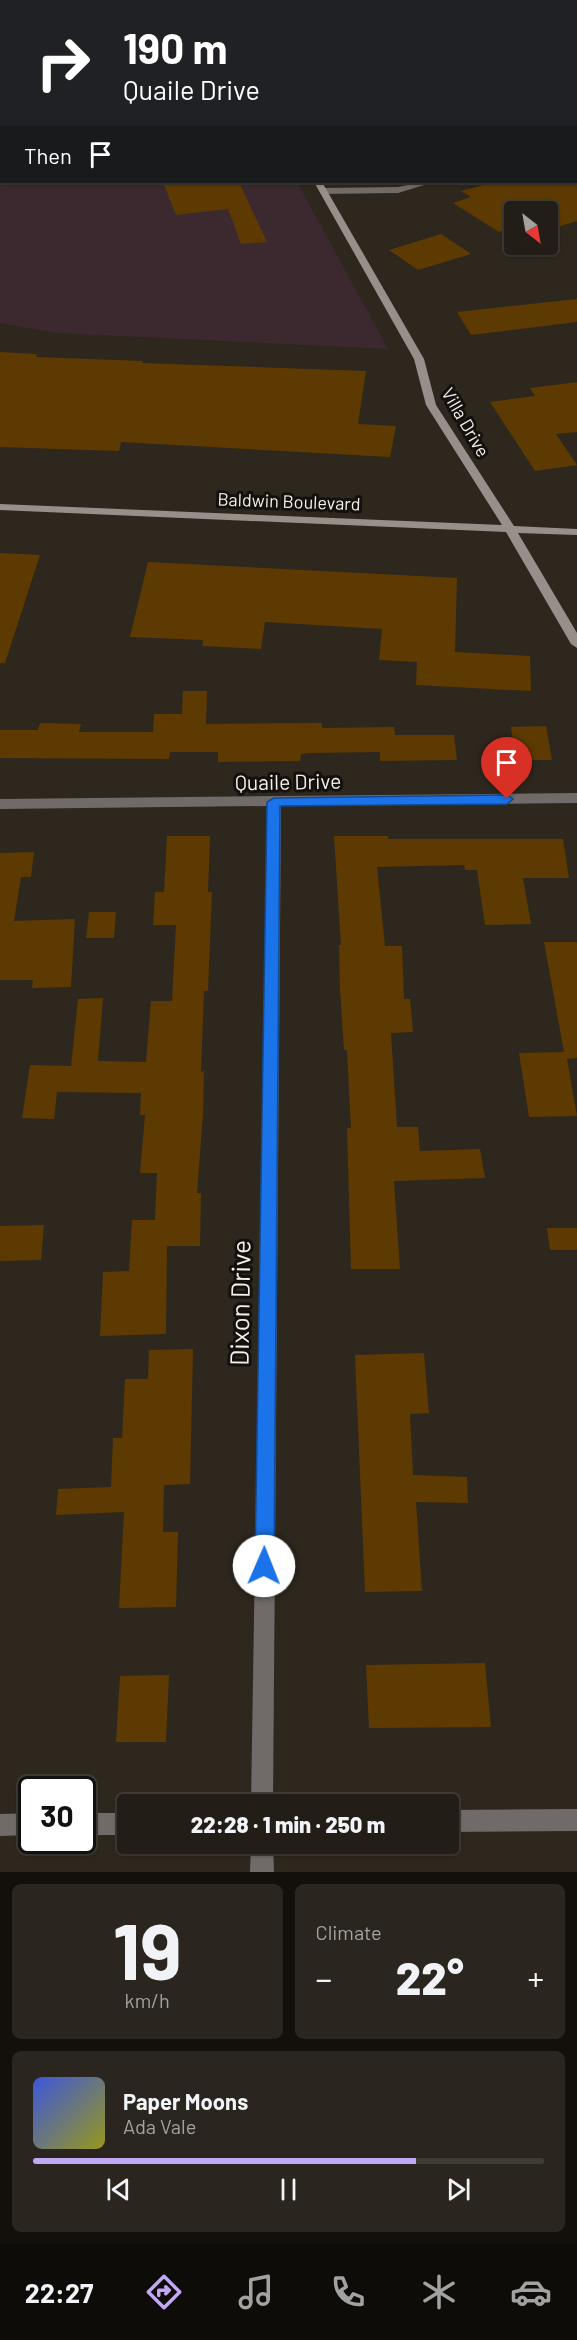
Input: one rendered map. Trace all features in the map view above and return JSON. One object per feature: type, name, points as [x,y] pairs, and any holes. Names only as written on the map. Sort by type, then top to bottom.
[{"type":"street","name":"Villa Drive","points":[[319,183],[418,359],[431,405],[510,529],[577,644]]},
{"type":"street","points":[[323,191],[398,190],[426,183]]},
{"type":"street","name":"Baldwin Boulevard","points":[[0,507],[577,532]]},
{"type":"street","name":"Quaile Drive","points":[[0,804],[577,798]]},
{"type":"street","name":"Dixon Drive","points":[[262,1794],[274,802]]},
{"type":"street","points":[[459,1821],[577,1820]]},
{"type":"street","points":[[0,1825],[18,1824]]},
{"type":"street","points":[[96,1824],[117,1824]]},
{"type":"street","points":[[262,1854],[262,1872]]},
{"type":"shaded area","points":[[0,183],[298,183],[388,349],[57,333],[0,323]]},
{"type":"building","points":[[163,183],[239,183],[267,242],[241,244],[228,209],[176,215]]},
{"type":"building","points":[[491,183],[577,183],[577,221],[558,227],[558,201],[504,201],[504,230],[499,232],[453,203],[471,197],[461,191]]},
{"type":"building","points":[[441,234],[471,254],[418,270],[389,250]]},
{"type":"building","points":[[577,299],[577,322],[471,335],[457,312]]},
{"type":"building","points":[[0,352],[37,354],[36,357],[143,361],[142,363],[366,371],[358,424],[396,426],[390,457],[121,442],[119,451],[0,447]]},
{"type":"building","points":[[577,382],[577,432],[556,434],[577,465],[535,471],[490,402],[535,396],[530,388]]},
{"type":"building","points":[[0,553],[40,555],[5,663],[0,663]]},
{"type":"building","points":[[148,562],[457,578],[455,652],[530,656],[531,691],[416,685],[417,662],[379,660],[382,629],[265,622],[261,649],[202,646],[203,640],[130,637]]},
{"type":"building","points":[[183,691],[207,691],[206,724],[322,723],[322,728],[394,727],[395,735],[454,735],[457,760],[380,761],[380,752],[309,753],[301,754],[300,761],[218,762],[218,752],[170,752],[169,759],[0,758],[0,730],[38,730],[40,723],[81,724],[79,732],[153,732],[154,714],[182,714]]},
{"type":"building","points":[[546,726],[552,760],[515,760],[511,727]]},
{"type":"building","points":[[167,836],[210,836],[208,892],[212,892],[208,991],[204,991],[201,1072],[204,1071],[203,1114],[197,1193],[201,1193],[200,1246],[167,1246],[166,1334],[100,1336],[103,1272],[129,1271],[132,1220],[155,1220],[157,1173],[140,1173],[145,1115],[140,1115],[141,1093],[57,1092],[54,1119],[22,1118],[30,1065],[71,1066],[78,999],[103,998],[98,1061],[146,1062],[151,1001],[172,1001],[176,925],[153,925],[155,892],[164,892]]},
{"type":"building","points":[[334,836],[388,836],[388,839],[563,839],[569,878],[523,878],[531,924],[485,925],[477,870],[465,870],[464,865],[377,867],[385,946],[402,946],[404,999],[410,999],[413,1032],[391,1033],[397,1127],[418,1127],[420,1151],[480,1149],[485,1178],[394,1181],[400,1269],[351,1269],[347,1128],[351,1128],[347,1050],[344,1050],[340,988],[339,945],[341,945]]},
{"type":"building","points":[[34,852],[31,877],[21,877],[14,921],[75,919],[71,987],[32,988],[33,980],[0,980],[0,853]]},
{"type":"building","points":[[89,912],[116,912],[114,938],[86,938]]},
{"type":"building","points":[[544,942],[577,942],[577,1058],[567,1059],[577,1116],[529,1117],[519,1053],[564,1052]]},
{"type":"building","points":[[44,1225],[41,1260],[0,1261],[0,1226]]},
{"type":"building","points":[[547,1228],[577,1228],[577,1250],[550,1250]]},
{"type":"building","points":[[193,1349],[190,1484],[164,1485],[163,1532],[178,1532],[176,1607],[119,1608],[124,1512],[56,1515],[58,1489],[111,1487],[113,1438],[122,1438],[125,1379],[148,1379],[149,1350]]},
{"type":"building","points":[[424,1353],[429,1413],[410,1414],[413,1475],[467,1477],[468,1503],[416,1502],[422,1591],[365,1592],[355,1355]]},
{"type":"building","points":[[485,1663],[491,1727],[369,1728],[366,1665]]},
{"type":"building","points":[[169,1675],[166,1742],[116,1742],[120,1676]]},
{"type":"route","points":[[264,1566],[274,802],[507,799]]}]
